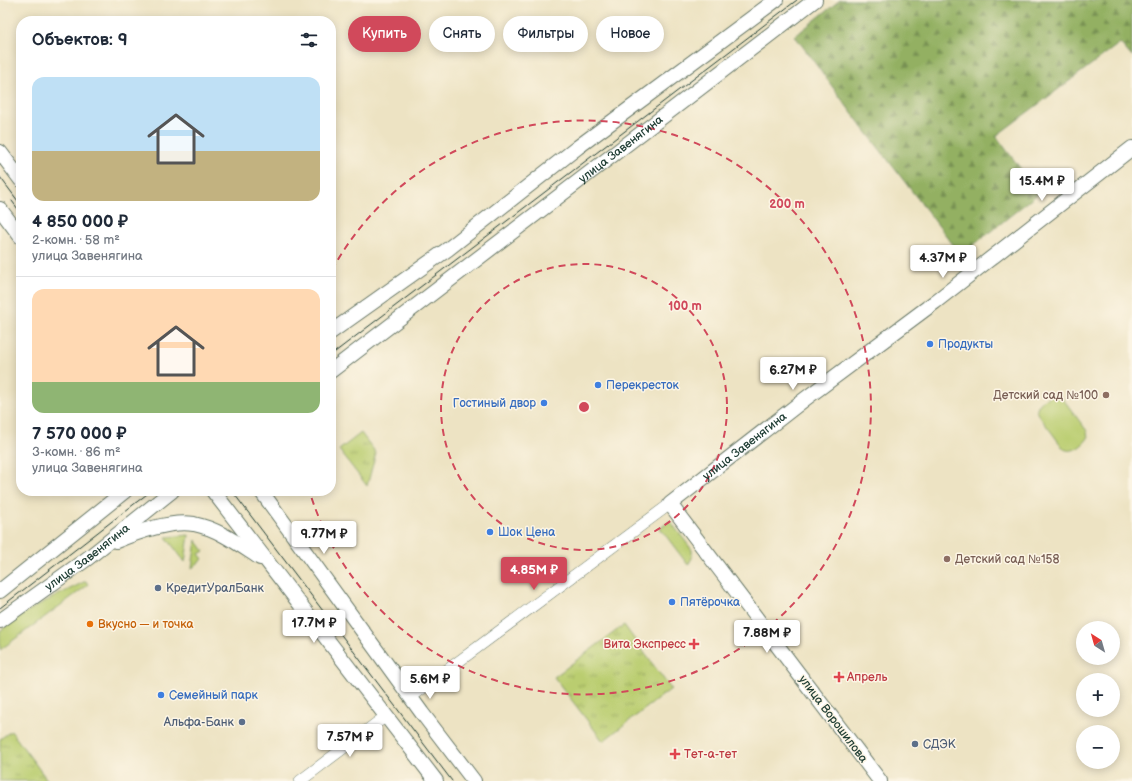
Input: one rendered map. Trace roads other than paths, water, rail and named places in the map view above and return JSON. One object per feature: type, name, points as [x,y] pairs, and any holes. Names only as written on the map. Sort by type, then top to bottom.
[{"type":"main road","points":[[336,328],[448,249],[578,147],[776,0]]},
{"type":"main road","name":"улица Завенягина","points":[[336,367],[815,0]]},
{"type":"main road","name":"улица Завенягина","points":[[670,504],[847,367],[935,302],[1132,148]]},
{"type":"main road","points":[[0,152],[16,173]]},
{"type":"main road","points":[[0,209],[16,230]]},
{"type":"main road","points":[[0,591],[115,496]]},
{"type":"main road","name":"улица Завенягина","points":[[0,621],[103,546],[166,496]]},
{"type":"main road","points":[[217,496],[436,781]]},
{"type":"main road","points":[[265,496],[474,781]]},
{"type":"main road","name":"улица Ворошилова","points":[[670,504],[880,781]]},
{"type":"main road","points":[[103,546],[147,529],[176,524],[193,524],[211,530],[230,539],[269,564]]},
{"type":"street","name":"улица Завенягина","points":[[411,697],[670,504]]},
{"type":"street","points":[[300,781],[386,716]]},
{"type":"tram line","points":[[336,351],[797,0]]},
{"type":"tram line","points":[[0,177],[16,198]]},
{"type":"tram line","points":[[12,201],[16,206]]},
{"type":"tram line","points":[[0,608],[145,496]]},
{"type":"tram line","points":[[236,496],[452,781]]},
{"type":"place","name":"Продукты","points":[[930,344]]},
{"type":"place","name":"Перекресток","points":[[598,385]]},
{"type":"place","name":"Детский сад №100","points":[[1106,395]]},
{"type":"place","name":"Гостиный двор","points":[[544,403]]},
{"type":"place","name":"Шок Цена","points":[[490,532]]},
{"type":"place","name":"Детский сад №158","points":[[947,559]]},
{"type":"place","name":"КредитУралБанк","points":[[158,588]]},
{"type":"place","name":"Пятёрочка","points":[[672,602]]},
{"type":"place","name":"Вкусно — и точка","points":[[90,624]]},
{"type":"place","name":"Вита Экспресс","points":[[694,644]]},
{"type":"place","name":"Апрель","points":[[839,677]]},
{"type":"place","name":"Семейный парк","points":[[161,695]]},
{"type":"place","name":"Альфа-Банк","points":[[242,722]]},
{"type":"place","name":"СДЭК","points":[[915,744]]},
{"type":"place","name":"Тет-а-тет","points":[[675,754]]}]
